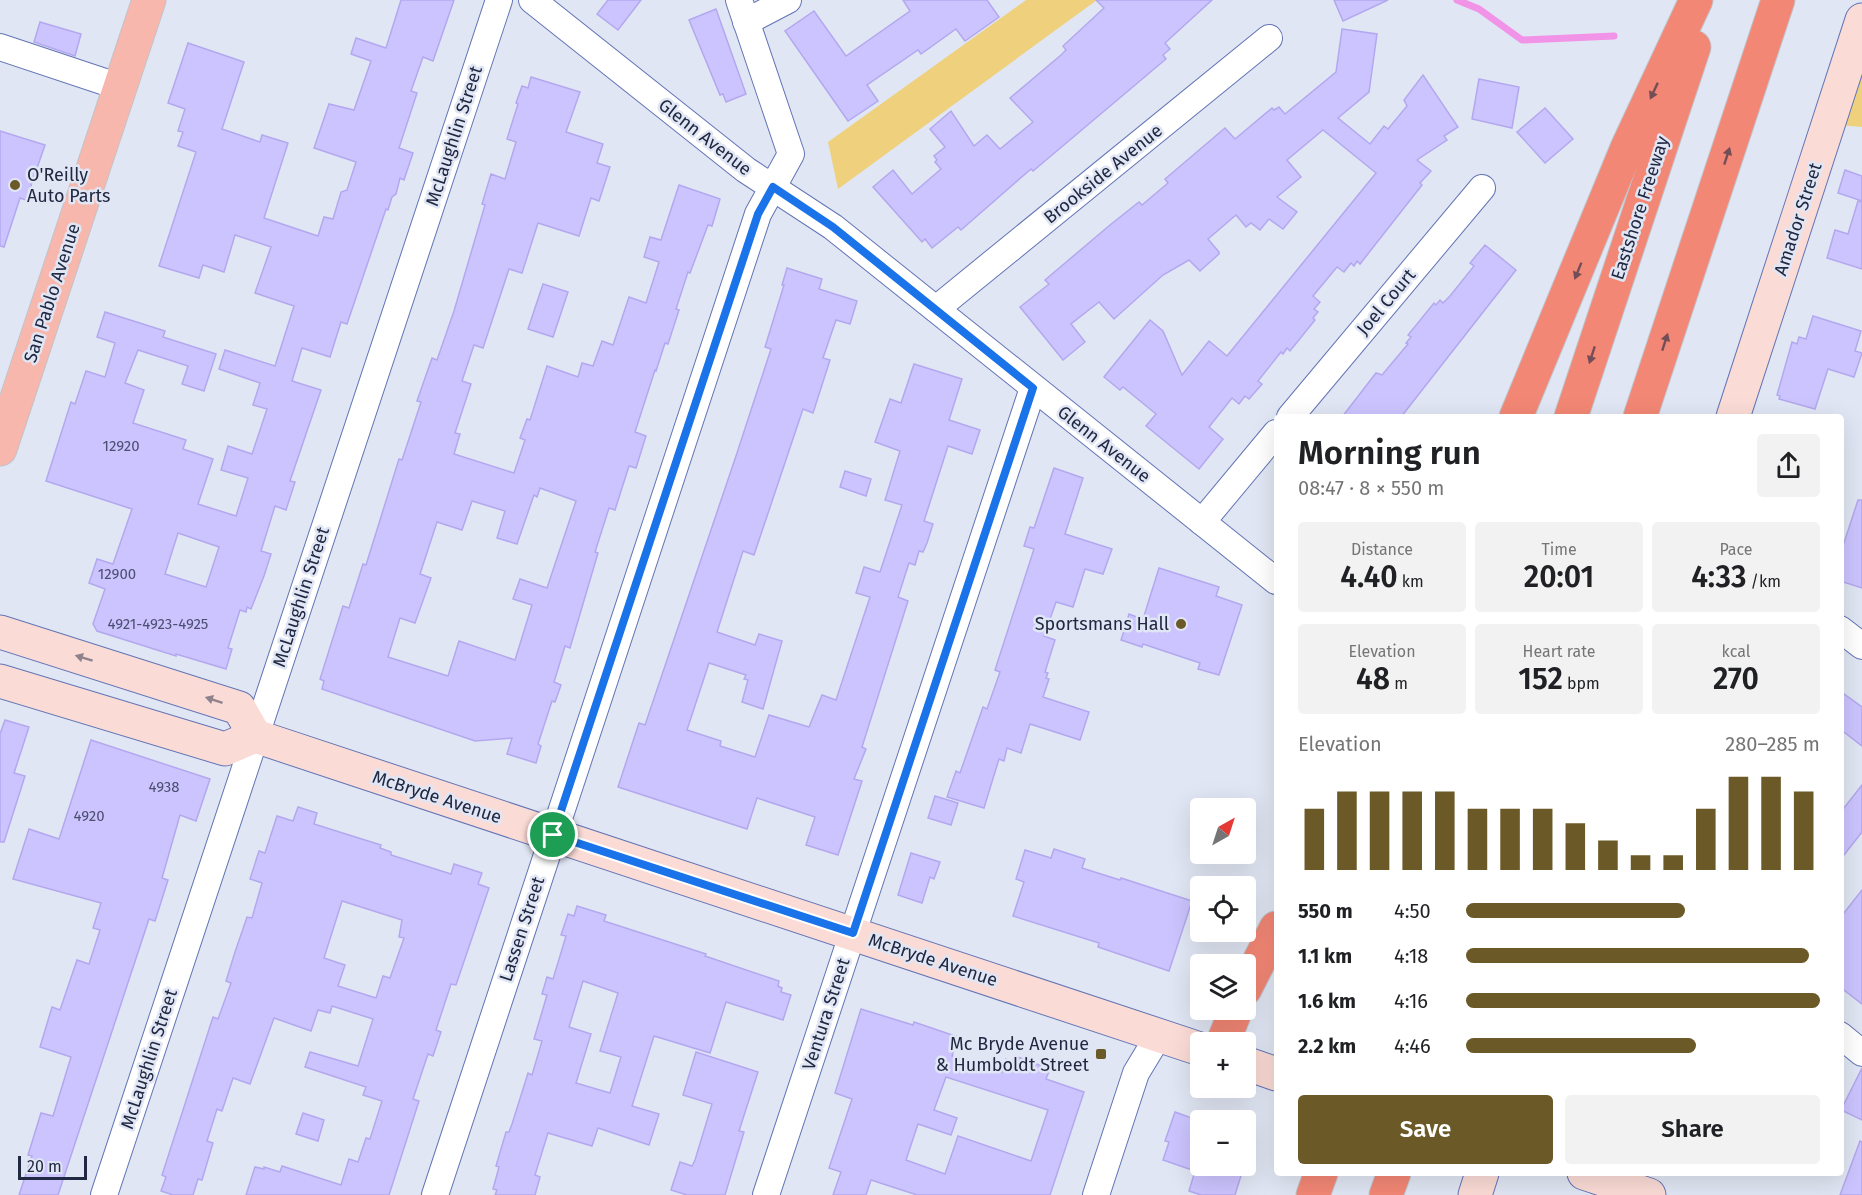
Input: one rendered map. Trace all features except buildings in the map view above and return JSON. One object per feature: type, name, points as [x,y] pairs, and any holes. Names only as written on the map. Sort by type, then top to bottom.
[{"type":"highway","points":[[1517,414],[1627,148],[1696,0]]},
{"type":"highway","name":"Eastshore Freeway","points":[[1572,414],[1710,0]]},
{"type":"highway","points":[[1642,414],[1778,0]]},
{"type":"highway","points":[[1256,967],[1274,932]]},
{"type":"highway","points":[[1313,1195],[1320,1176]]},
{"type":"highway","points":[[1386,1195],[1393,1176]]},
{"type":"main road","name":"San Pablo Avenue","points":[[2,435],[149,0]]},
{"type":"main road","name":"Amador Street","points":[[1734,414],[1862,20]]},
{"type":"main road","points":[[0,632],[239,708],[255,736],[225,749],[0,681]]},
{"type":"main road","name":"McBryde Avenue","points":[[255,736],[1190,1046]]},
{"type":"main road","points":[[1475,1195],[1481,1176]]},
{"type":"main road","points":[[1593,1176],[1648,1195]]},
{"type":"street","name":"McLaughlin Street","points":[[104,1195],[499,0]]},
{"type":"street","name":"Glenn Avenue","points":[[532,0],[746,170],[833,227],[1274,579]]},
{"type":"street","points":[[743,11],[789,0]]},
{"type":"street","name":"Lassen Street","points":[[435,1195],[758,214],[791,154],[743,11]]},
{"type":"street","name":"Brookside Avenue","points":[[936,309],[1269,38]]},
{"type":"street","points":[[0,47],[120,87]]},
{"type":"street","name":"Joel Court","points":[[1293,414],[1482,188]]},
{"type":"street","name":"Ventura Street","points":[[766,1195],[1033,388]]},
{"type":"street","points":[[1202,522],[1274,435]]},
{"type":"street","points":[[1844,632],[1862,646]]},
{"type":"street","points":[[1096,1195],[1136,1073],[1159,1035]]},
{"type":"street","points":[[1844,1038],[1862,1053]]},
{"type":"shaded area","points":[[1026,0],[1097,0],[838,189],[828,142]]},
{"type":"shaded area","points":[[1862,38],[1862,127],[1828,124]]},
{"type":"waterway","points":[[1457,0],[1479,9],[1522,40],[1614,36]]},
{"type":"place","name":"O'Reilly Auto Parts","points":[[15,185]]},
{"type":"place","name":"Sportsmans Hall","points":[[1181,624]]},
{"type":"place","name":"Mc Bryde Avenue & Humboldt Street","points":[[1101,1054]]},
{"type":"route","points":[[773,187],[833,227],[1033,388],[853,933],[553,835],[670,487],[758,214],[773,187]]}]
